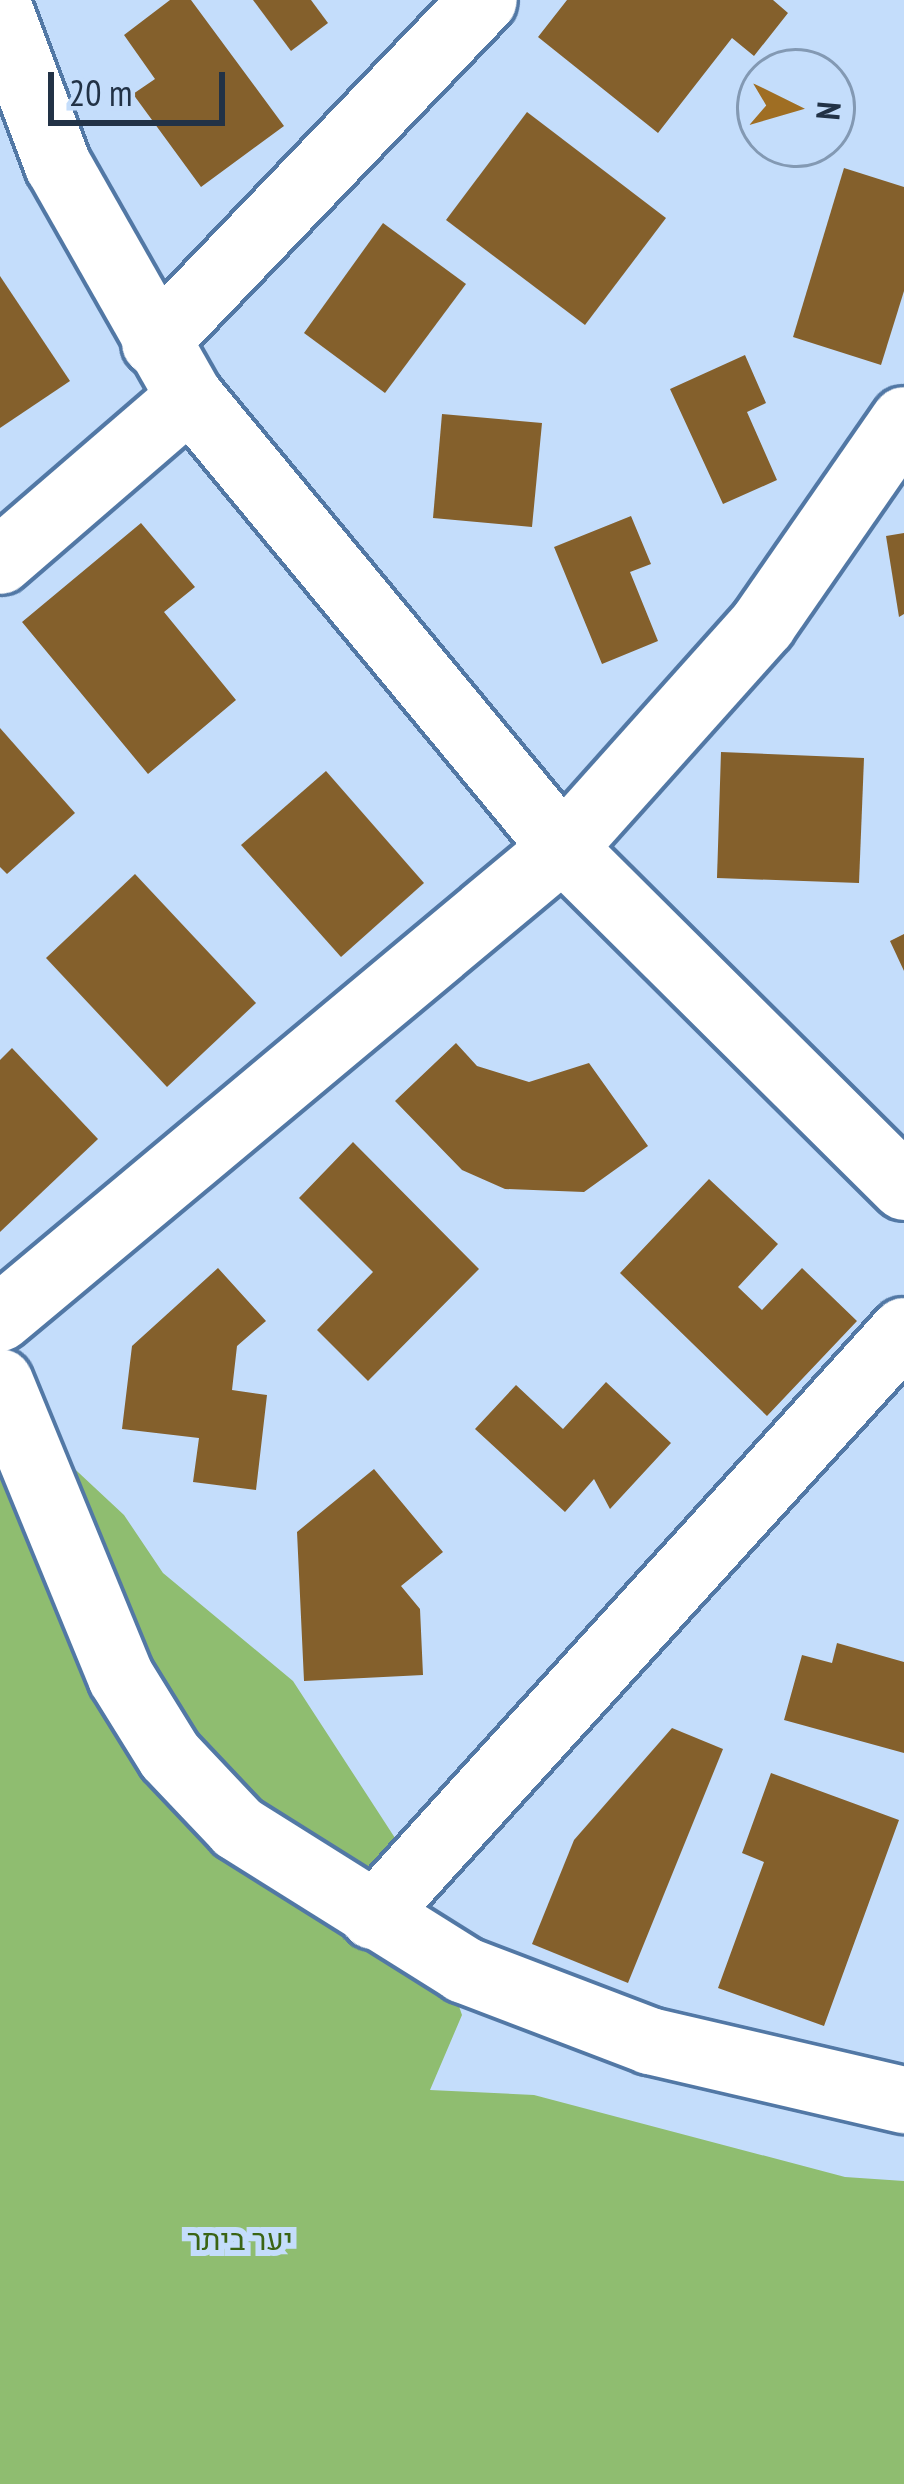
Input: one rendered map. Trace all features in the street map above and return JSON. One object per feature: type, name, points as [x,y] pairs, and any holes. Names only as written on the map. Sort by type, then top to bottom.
[{"type":"street","points":[[0,561],[172,370],[484,0]]},
{"type":"street","points":[[0,11],[58,165],[172,370],[562,848],[904,1186]]},
{"type":"street","points":[[0,1318],[562,848],[763,624],[904,420]]},
{"type":"street","points":[[373,1916],[904,1331]]},
{"type":"street","points":[[0,1382],[121,1677],[170,1756],[238,1828],[464,1970],[650,2041],[904,2100]]},
{"type":"green space","name":"יער ביתר","points":[[0,1422],[49,1445],[124,1515],[163,1573],[293,1681],[408,1858],[462,2015],[430,2090],[534,2095],[845,2177],[904,2181],[904,2484],[0,2484]]},
{"type":"building","points":[[170,0],[191,0],[284,126],[201,187],[133,94],[155,79],[124,35]]},
{"type":"building","points":[[253,0],[311,0],[328,23],[291,51]]},
{"type":"building","points":[[567,0],[773,0],[788,13],[760,48],[744,48],[732,38],[658,133],[538,37]]},
{"type":"building","points":[[527,112],[666,218],[585,325],[446,220]]},
{"type":"building","points":[[844,168],[904,187],[904,291],[881,365],[793,337]]},
{"type":"building","points":[[383,223],[466,284],[385,393],[304,333]]},
{"type":"building","points":[[0,276],[70,381],[0,428]]},
{"type":"building","points":[[745,355],[766,403],[747,412],[777,480],[723,504],[670,389]]},
{"type":"building","points":[[442,414],[542,423],[532,527],[433,518]]},
{"type":"building","points":[[631,516],[651,564],[630,572],[658,641],[602,664],[554,547]]},
{"type":"building","points":[[141,523],[195,587],[164,612],[236,700],[148,774],[22,622]]},
{"type":"building","points":[[904,533],[904,614],[899,617],[886,536]]},
{"type":"building","points":[[0,728],[75,813],[7,874],[0,867]]},
{"type":"building","points":[[721,752],[864,758],[859,883],[717,878]]},
{"type":"building","points":[[326,771],[424,883],[341,957],[241,845]]},
{"type":"building","points":[[135,874],[256,1003],[167,1087],[46,958]]},
{"type":"building","points":[[904,934],[904,971],[890,941]]},
{"type":"building","points":[[456,1043],[477,1066],[529,1082],[589,1063],[648,1146],[584,1192],[505,1189],[462,1170],[395,1101]]},
{"type":"building","points":[[12,1048],[98,1139],[0,1232],[0,1060]]},
{"type":"building","points":[[353,1142],[479,1269],[368,1381],[317,1330],[373,1272],[299,1198]]},
{"type":"building","points":[[709,1179],[778,1244],[738,1287],[762,1310],[802,1268],[857,1321],[767,1416],[620,1273]]},
{"type":"building","points":[[218,1268],[266,1321],[237,1346],[232,1390],[267,1395],[256,1490],[193,1482],[199,1438],[122,1429],[132,1346]]},
{"type":"building","points":[[606,1382],[671,1443],[610,1509],[594,1479],[565,1512],[475,1429],[516,1385],[563,1429]]},
{"type":"building","points":[[374,1469],[443,1552],[401,1586],[420,1609],[423,1675],[304,1681],[297,1532]]},
{"type":"building","points":[[837,1643],[904,1662],[904,1753],[784,1720],[802,1655],[832,1663]]},
{"type":"building","points":[[672,1728],[723,1749],[628,1983],[532,1944],[574,1840]]},
{"type":"building","points":[[771,1773],[899,1820],[824,2026],[718,1988],[764,1862],[742,1853]]}]
